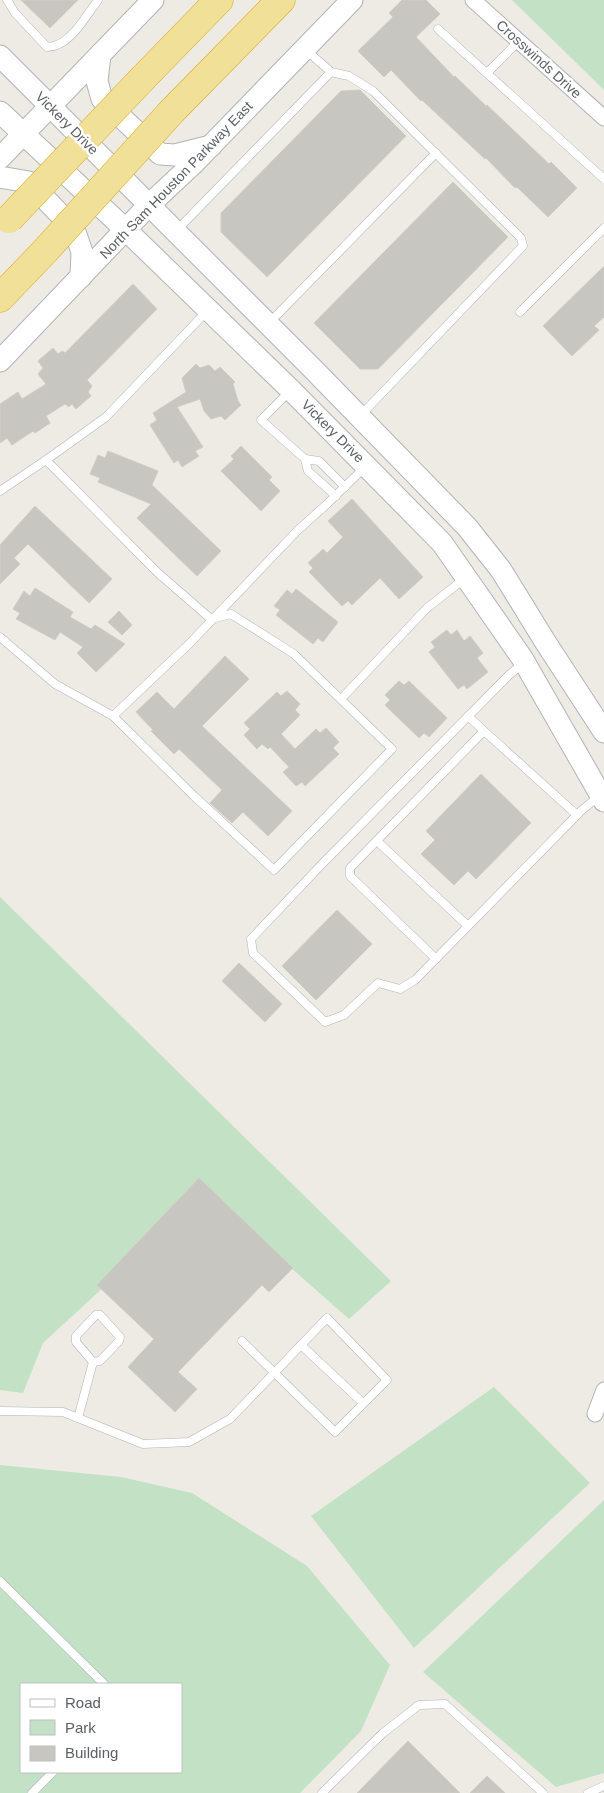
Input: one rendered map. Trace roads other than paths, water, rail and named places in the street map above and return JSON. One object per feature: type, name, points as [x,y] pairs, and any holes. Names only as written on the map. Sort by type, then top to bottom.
[{"type":"highway","points":[[4,223],[219,0]]},
{"type":"highway","points":[[0,298],[173,110],[281,0]]},
{"type":"main road","points":[[0,158],[152,0]]},
{"type":"main road","name":"North Sam Houston Parkway East","points":[[0,361],[352,0]]},
{"type":"main road","points":[[100,55],[96,81],[102,99],[160,154],[175,155],[211,146]]},
{"type":"main road","name":"Vickery Drive","points":[[0,56],[314,370],[467,527],[501,570],[604,732]]},
{"type":"main road","name":"Vickery Drive","points":[[0,112],[126,230],[291,390],[442,543],[524,660],[602,798]]},
{"type":"main road","points":[[0,177],[29,182],[74,229],[82,252],[81,277]]},
{"type":"main road","points":[[291,390],[314,370]]},
{"type":"main road","points":[[524,660],[546,643]]},
{"type":"street","name":"Crosswinds Drive","points":[[473,0],[604,118]]},
{"type":"street","points":[[595,1414],[604,1390]]},
{"type":"lane","points":[[0,4],[6,0],[15,13],[47,48],[63,43],[98,0]]},
{"type":"lane","points":[[438,29],[604,179]]},
{"type":"lane","points":[[486,73],[518,41]]},
{"type":"lane","points":[[305,48],[331,72],[349,76],[372,91],[521,238],[523,246],[359,417]]},
{"type":"lane","points":[[176,232],[331,72]]},
{"type":"lane","points":[[268,324],[436,153]]},
{"type":"lane","points":[[520,312],[604,228]]},
{"type":"lane","points":[[0,491],[106,417],[208,310]]},
{"type":"lane","points":[[291,390],[261,420],[305,459],[319,461],[345,487]]},
{"type":"lane","points":[[305,459],[308,471],[336,496]]},
{"type":"lane","points":[[46,460],[158,573],[211,619]]},
{"type":"lane","points":[[113,716],[146,686],[298,530],[367,465]]},
{"type":"lane","points":[[341,699],[427,608],[466,577]]},
{"type":"lane","points":[[0,637],[55,684],[113,716],[194,796],[274,870],[392,749],[294,654],[231,614],[211,619]]},
{"type":"lane","points":[[524,660],[323,863],[252,939],[253,953],[325,1022],[344,1015],[378,983],[400,989],[415,980],[577,815],[602,798]]},
{"type":"lane","points":[[468,716],[577,815]]},
{"type":"lane","points":[[436,959],[350,876],[350,868],[484,730]]},
{"type":"lane","points":[[377,840],[468,926]]},
{"type":"lane","points":[[96,1315],[100,1315],[120,1337],[119,1341],[100,1361],[93,1362],[76,1342],[76,1336],[96,1315]]},
{"type":"lane","points":[[0,1412],[63,1412],[144,1444],[189,1442],[230,1419],[274,1374],[302,1345],[327,1318],[387,1380],[334,1432],[274,1374],[242,1340]]},
{"type":"lane","points":[[302,1345],[363,1403]]},
{"type":"lane","points":[[78,1418],[93,1362]]},
{"type":"lane","points":[[0,1581],[103,1683]]},
{"type":"lane","points":[[322,1793],[383,1733],[419,1705],[445,1704],[543,1793]]},
{"type":"lane","points":[[32,1793],[52,1773]]},
{"type":"lane","points":[[588,1793],[604,1786]]}]
